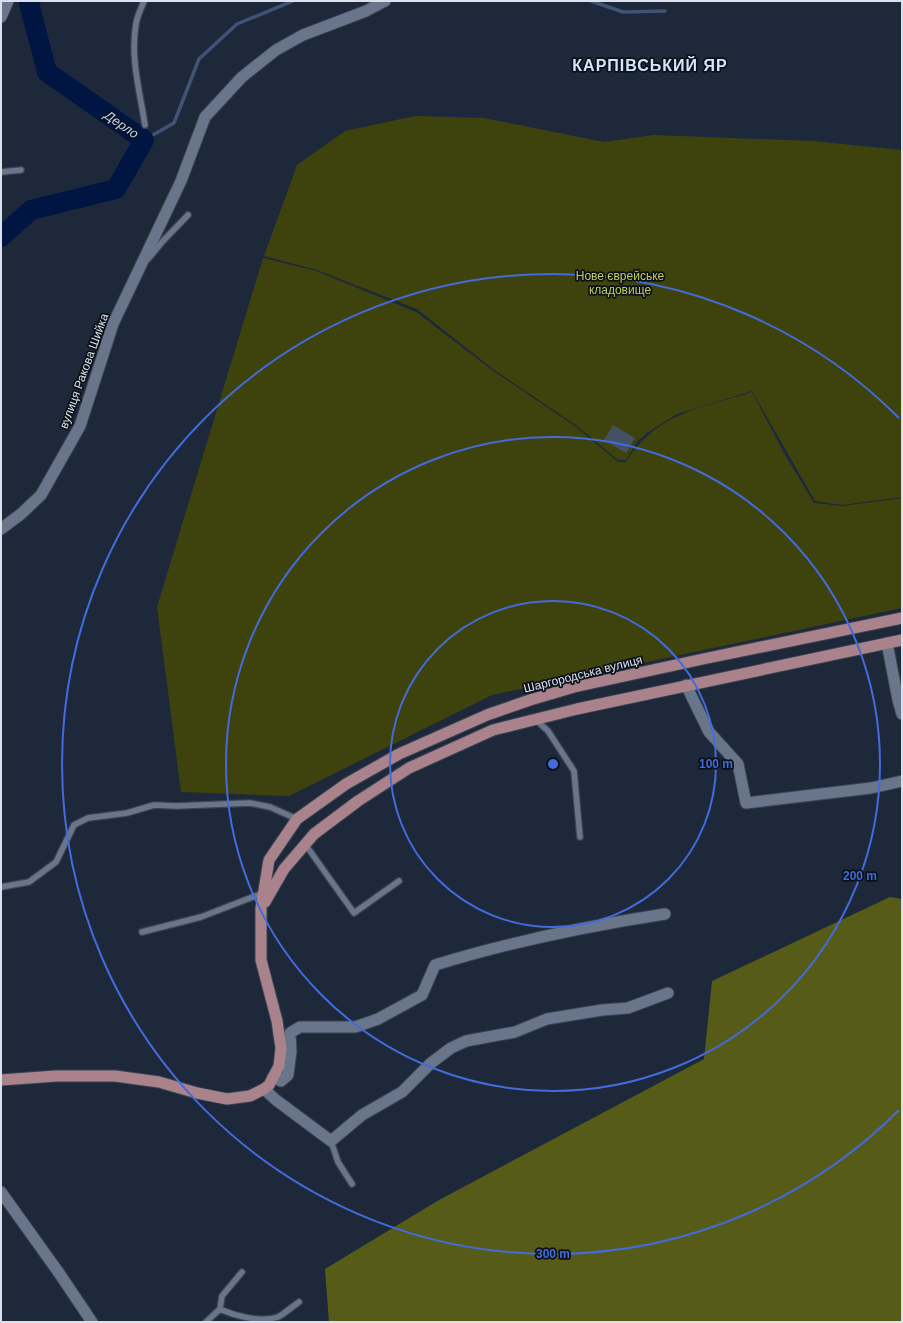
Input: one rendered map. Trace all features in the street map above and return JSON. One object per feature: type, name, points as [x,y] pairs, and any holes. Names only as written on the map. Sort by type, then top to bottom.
[{"type":"main road","name":"Шаргородська вулиця","points":[[264,1089],[279,1066],[280,1048],[277,1021],[261,960],[261,908],[268,860],[297,819],[346,784],[399,754],[488,715],[530,700],[574,687],[902,618]]},
{"type":"main road","points":[[261,908],[284,869],[314,834],[358,801],[408,768],[493,730],[686,685],[902,640]]},
{"type":"main road","points":[[1,1080],[56,1076],[115,1076],[159,1082],[197,1093],[227,1099],[250,1096],[264,1089]]},
{"type":"street","points":[[1,17],[8,1]]},
{"type":"street","name":"вулиця Ракова Шийка","points":[[1,529],[21,514],[41,495],[80,426],[113,324],[181,181],[205,117],[242,77],[276,50],[303,35],[366,11],[385,1]]},
{"type":"street","points":[[887,643],[902,714]]},
{"type":"street","points":[[686,685],[709,732],[738,764],[746,804],[871,788],[902,781]]},
{"type":"street","points":[[273,1077],[281,1081],[288,1075],[291,1051],[290,1033],[300,1027],[355,1026],[378,1019],[422,995],[435,965],[522,941],[606,923],[664,914]]},
{"type":"street","points":[[264,1089],[276,1100],[331,1141],[362,1115],[402,1092],[431,1063],[452,1048],[466,1041],[515,1032],[548,1018],[602,1010],[628,1008],[668,993]]},
{"type":"street","points":[[1,1192],[92,1322]]},
{"type":"lane","points":[[144,1],[136,23],[134,44],[135,66],[145,125]]},
{"type":"lane","points":[[1,172],[21,170]]},
{"type":"lane","points":[[138,272],[188,215]]},
{"type":"lane","points":[[535,719],[548,731],[574,771],[580,838]]},
{"type":"lane","points":[[1,887],[29,882],[56,862],[74,825],[88,818],[127,813],[154,806],[250,803],[270,808],[297,819]]},
{"type":"lane","points":[[305,844],[354,913],[399,881]]},
{"type":"lane","points":[[142,932],[201,917],[264,892]]},
{"type":"lane","points":[[331,1141],[338,1162],[352,1184]]},
{"type":"lane","points":[[206,1322],[220,1309],[222,1296],[242,1272]]},
{"type":"lane","points":[[220,1309],[234,1316],[261,1319],[278,1317],[299,1302]]},
{"type":"green space","name":"Нове єврейське кладовище","points":[[415,116],[484,118],[604,142],[654,135],[812,141],[902,150],[902,497],[842,505],[815,501],[752,391],[677,414],[647,433],[637,442],[626,460],[618,460],[577,426],[493,369],[417,309],[317,270],[264,256],[297,165],[345,131]]},
{"type":"green space","points":[[263,258],[316,271],[416,312],[492,370],[576,427],[618,462],[626,462],[648,435],[663,424],[687,412],[752,392],[785,455],[814,503],[842,506],[902,498],[902,608],[492,695],[289,796],[181,792],[157,607]]},
{"type":"green space","points":[[890,897],[902,899],[902,1322],[329,1322],[325,1269],[439,1200],[704,1059],[712,981]]},
{"type":"building","points":[[613,425],[635,438],[626,453],[604,440]]},
{"type":"waterway","name":"Дерло","points":[[1,237],[31,210],[116,189],[144,140],[47,72],[29,4],[31,1]]},
{"type":"waterway","points":[[144,140],[174,123],[199,59],[237,24],[293,1]]},
{"type":"waterway","points":[[591,1],[623,12],[665,11]]},
{"type":"district","name":"КАРПІВСЬКИЙ ЯР","points":[[650,65]]}]
